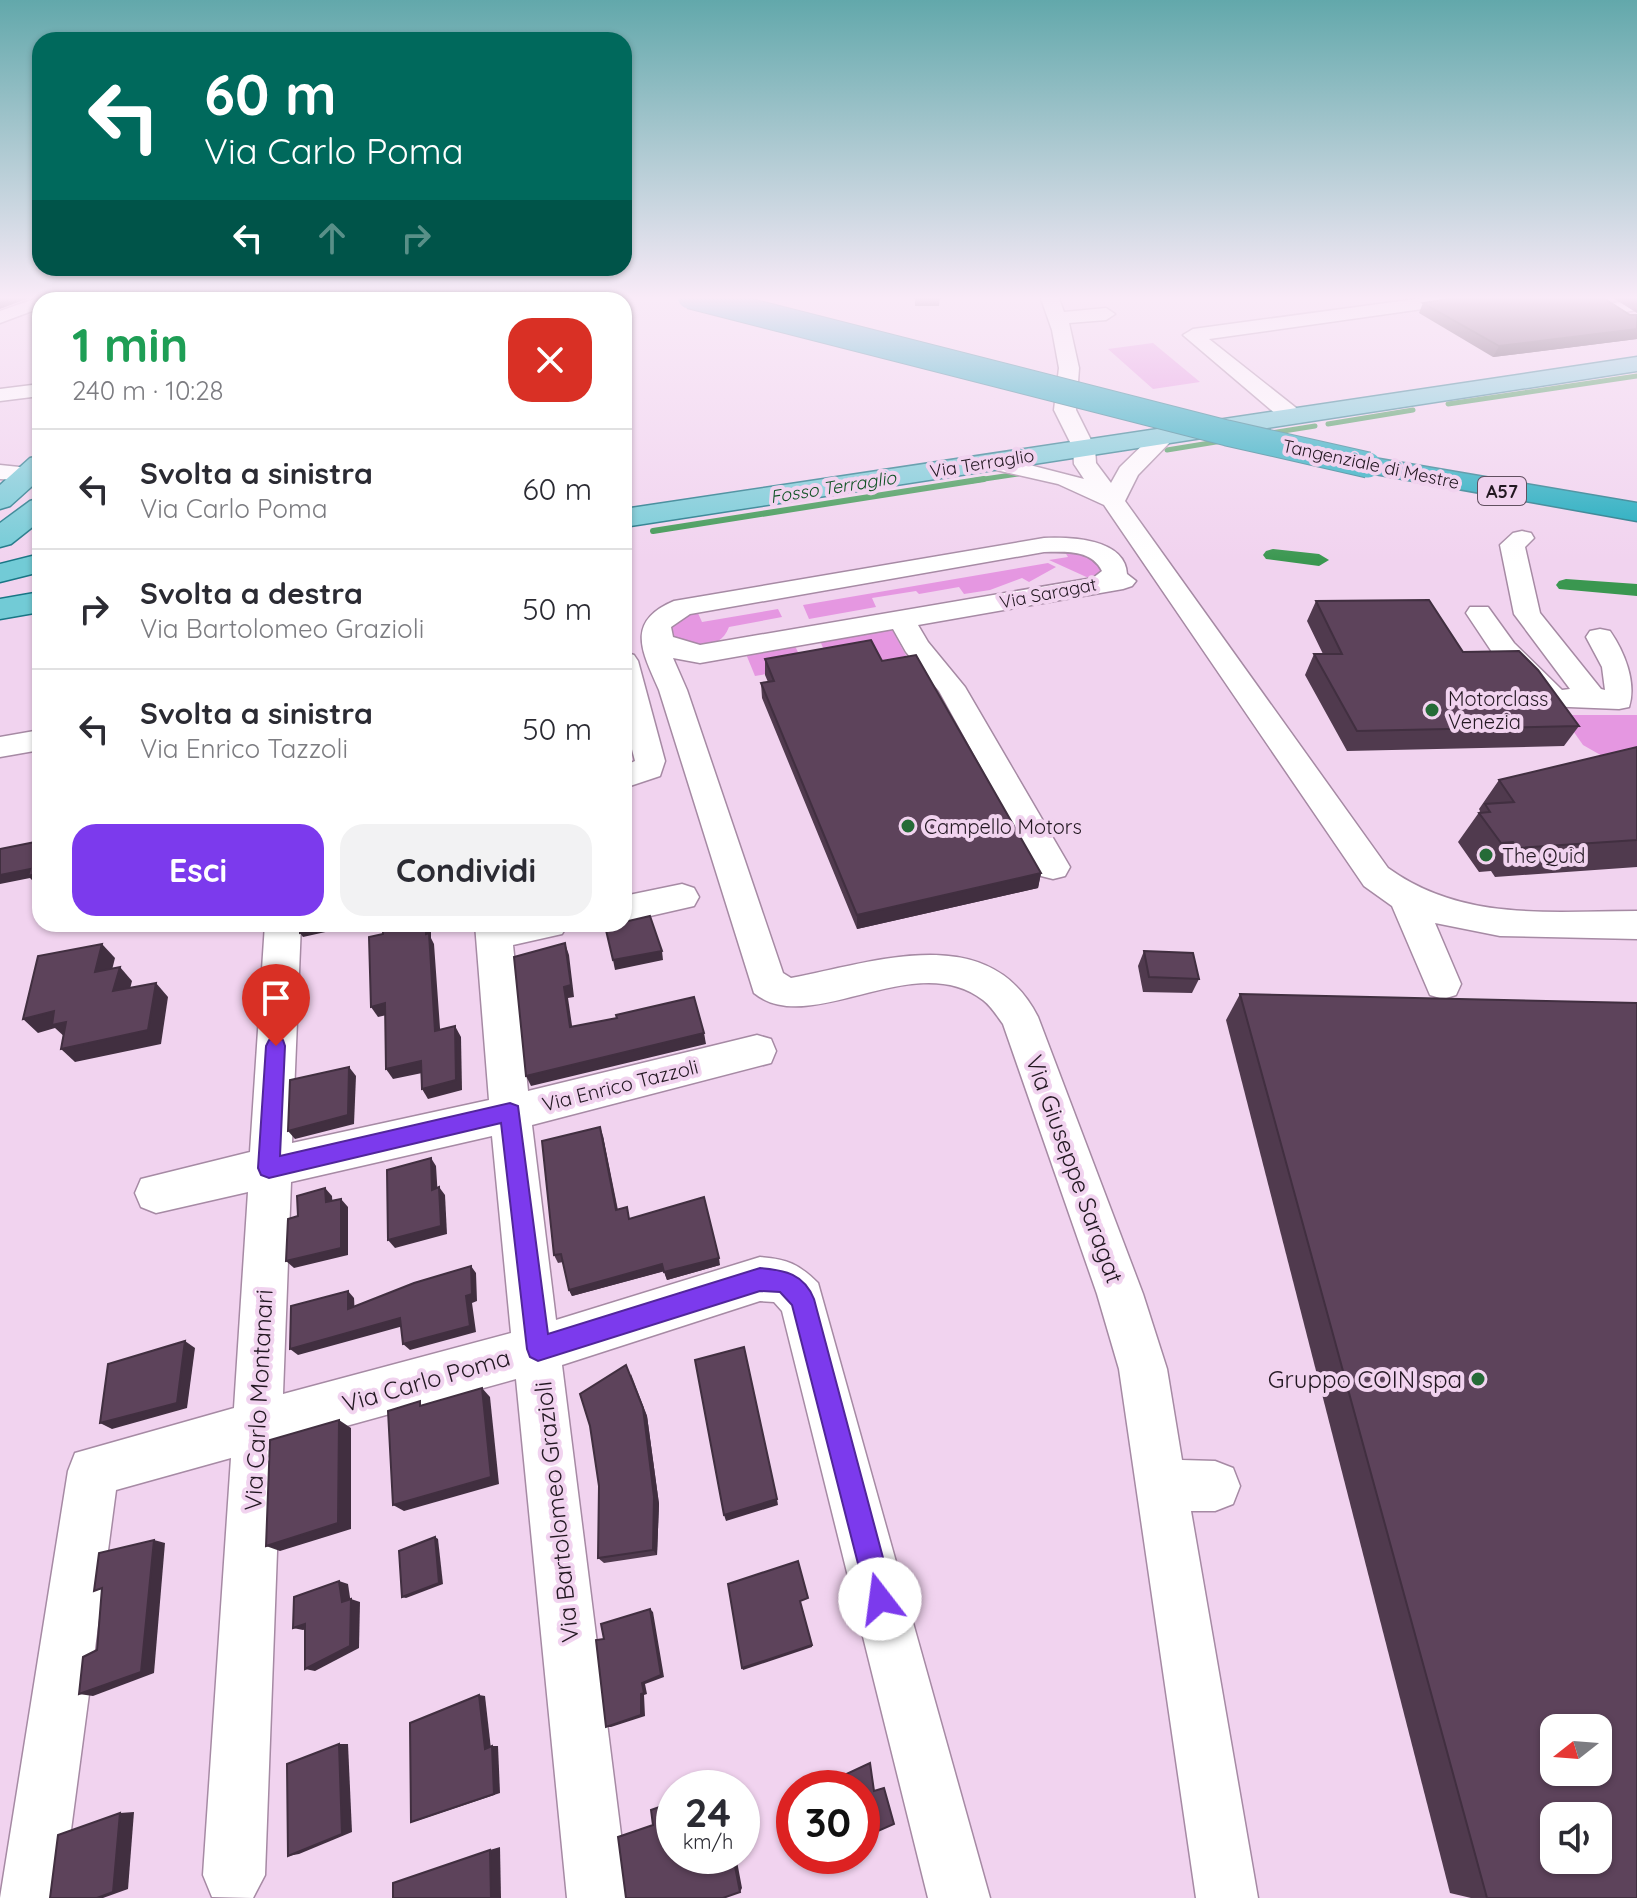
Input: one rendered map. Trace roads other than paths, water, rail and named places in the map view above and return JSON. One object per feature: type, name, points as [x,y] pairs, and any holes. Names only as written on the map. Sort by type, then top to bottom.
[{"type":"highway","name":"Tangenziale di Mestre","points":[[1037,385],[1227,433],[1637,512]]},
{"type":"highway","name":"Tangenziale di Mestre","points":[[1079,385],[1369,459],[1637,497]]},
{"type":"main road","name":"Via Terraglio","points":[[632,517],[1501,385]]},
{"type":"main road","points":[[1,497],[32,477]]},
{"type":"main road","points":[[0,538],[32,513]]},
{"type":"main road","points":[[0,573],[32,565]]},
{"type":"street","points":[[1067,385],[1065,410],[1073,431],[1090,447],[1119,456],[1128,472]]},
{"type":"street","points":[[1254,385],[1292,416]]},
{"type":"street","points":[[0,395],[32,391]]},
{"type":"street","points":[[1113,501],[1128,472],[1165,436]]},
{"type":"street","points":[[1090,447],[1085,464],[1134,529],[1376,877],[1408,902],[1461,917],[1637,925]]},
{"type":"street","points":[[991,462],[1066,479],[1113,501]]},
{"type":"street","points":[[1,497],[32,477]]},
{"type":"street","points":[[1044,545],[1134,529]]},
{"type":"street","points":[[1522,538],[1512,545],[1527,614],[1592,698]]},
{"type":"street","name":"Via Saragat","points":[[1044,545],[1077,545],[1098,552],[1115,573],[1102,584],[700,654],[671,648],[661,641],[657,627],[671,612],[683,607],[1044,545]]},
{"type":"street","points":[[1102,584],[1164,576]]},
{"type":"street","points":[[1479,613],[1504,649],[1554,699],[1619,700],[1618,664],[1600,637]]},
{"type":"street","points":[[929,614],[944,641],[951,687]]},
{"type":"street","points":[[901,619],[916,646],[951,687],[1053,867]]},
{"type":"street","points":[[657,627],[653,645],[673,690]]},
{"type":"street","points":[[673,690],[679,669],[700,654]]},
{"type":"street","name":"Via Giuseppe Saragat","points":[[673,690],[764,977],[770,985],[791,993],[926,968],[946,968],[986,980],[1010,1001],[1019,1017],[1120,1294],[1143,1369],[1227,1898]]},
{"type":"street","points":[[632,727],[637,769]]},
{"type":"street","points":[[0,747],[32,741]]},
{"type":"street","points":[[632,907],[682,897]]},
{"type":"street","points":[[1408,902],[1443,984]]},
{"type":"street","name":"Via Carlo Montanari","points":[[234,1875],[283,932]]},
{"type":"street","name":"Via Bartolomeo Grazioli","points":[[494,932],[510,1112],[598,1898]]},
{"type":"street","name":"Via Enrico Tazzoli","points":[[156,1193],[510,1112],[757,1051]]},
{"type":"street","name":"Via Carlo Poma","points":[[31,1898],[93,1471],[538,1349],[760,1279],[785,1281],[802,1299],[959,1898]]},
{"type":"street","points":[[1161,1485],[1215,1486]]},
{"type":"waterway","name":"Fosso Terraglio","points":[[1448,404],[1579,385]]},
{"type":"waterway","name":"Fosso Terraglio","points":[[1328,424],[1413,410]]},
{"type":"waterway","name":"Fosso Terraglio","points":[[1271,433],[1315,426]]},
{"type":"waterway","name":"Fosso Terraglio","points":[[1167,450],[1222,441]]},
{"type":"waterway","name":"Fosso Terraglio","points":[[976,480],[1018,474]]},
{"type":"waterway","name":"Fosso Terraglio","points":[[976,480],[984,479]]},
{"type":"waterway","name":"Fosso Terraglio","points":[[653,531],[976,480]]},
{"type":"waterway","name":"Fosso Terraglio","points":[[971,481],[976,480]]},
{"type":"waterway","points":[[1273,555],[1319,560]]},
{"type":"waterway","points":[[1566,585],[1637,590]]},
{"type":"place","name":"Motorclass Venezia","points":[[1432,710]]},
{"type":"place","name":"Campello Motors","points":[[908,826]]},
{"type":"place","name":"The Quid","points":[[1486,855]]},
{"type":"place","name":"Gruppo COIN spa","points":[[1478,1379]]}]
